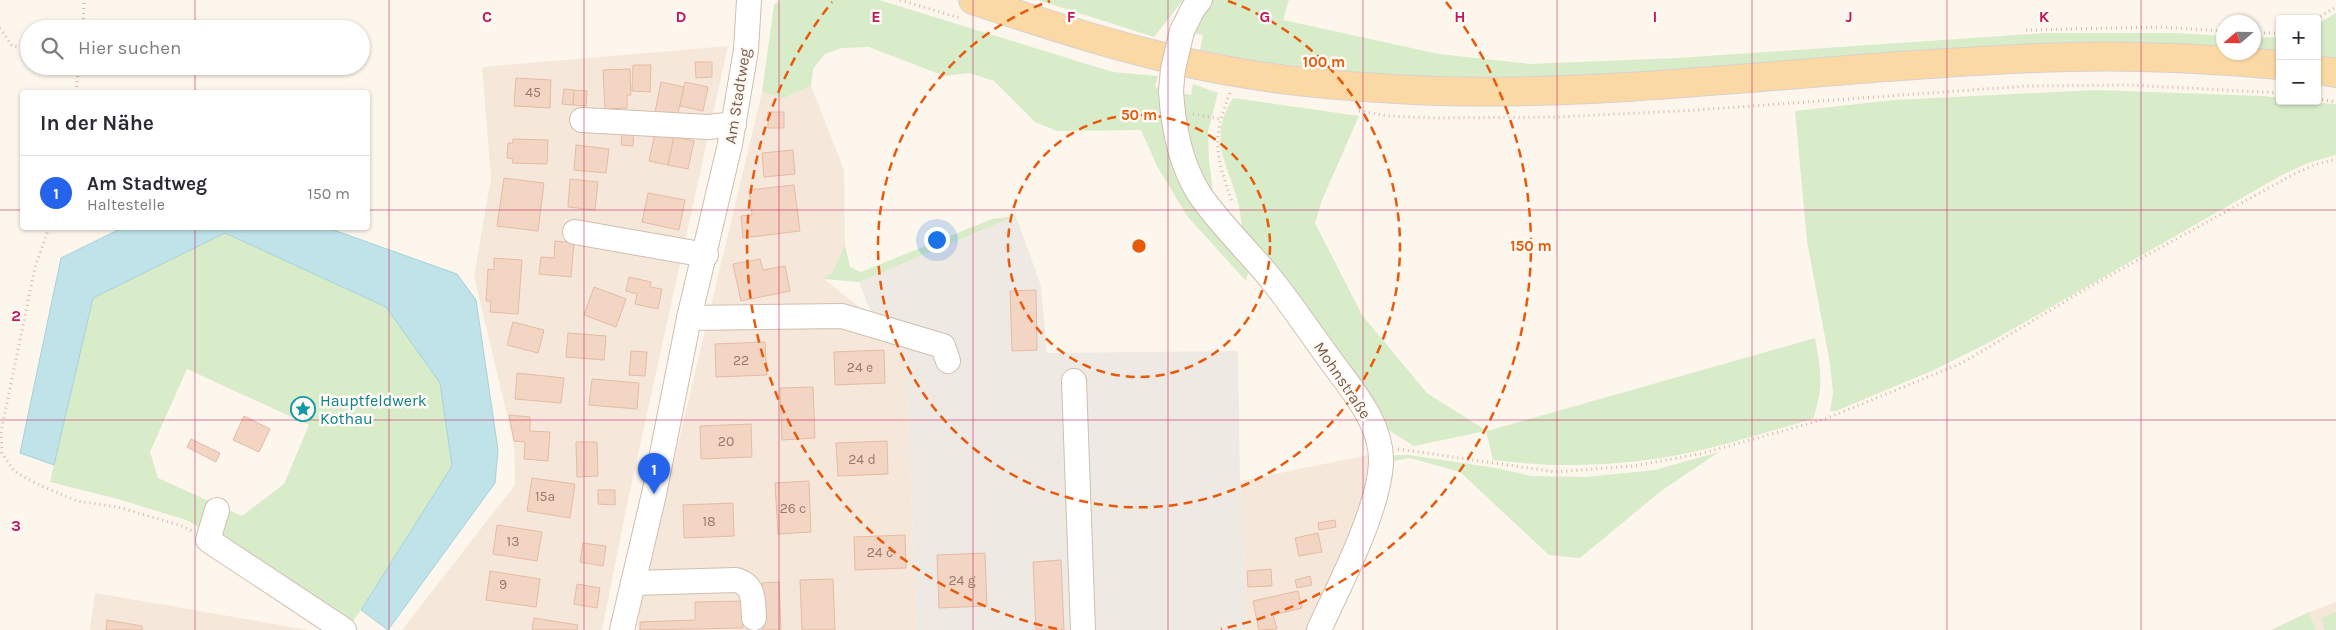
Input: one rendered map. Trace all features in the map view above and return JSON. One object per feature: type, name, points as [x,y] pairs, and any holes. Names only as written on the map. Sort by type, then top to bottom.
[{"type":"main road","points":[[973,0],[1096,39],[1241,73],[1334,84],[1412,90],[1481,92],[1689,83],[1917,64],[2139,56],[2276,65]]},
{"type":"main road","points":[[2321,71],[2336,73]]},
{"type":"street","name":"Am Stadtweg","points":[[622,630],[654,494],[689,318],[706,255],[734,124],[746,50],[749,0]]},
{"type":"street","name":"Mohnstraße","points":[[1200,0],[1193,9],[1182,31],[1173,69],[1172,100],[1175,132],[1191,177],[1215,216],[1270,278],[1354,391],[1373,426],[1380,446],[1381,464],[1378,482],[1367,518],[1319,630]]},
{"type":"street","points":[[582,120],[708,127],[734,124]]},
{"type":"street","points":[[575,232],[706,255]]},
{"type":"street","points":[[689,318],[842,316],[943,346],[948,361]]},
{"type":"street","points":[[1074,381],[1084,630]]},
{"type":"street","points":[[218,510],[208,540],[344,630]]},
{"type":"street","points":[[632,582],[736,580],[750,588],[753,596],[754,618]]},
{"type":"path","points":[[83,20],[84,0]]},
{"type":"path","points":[[2321,16],[2336,7]]},
{"type":"path","points":[[2026,30],[2159,26],[2216,30]]},
{"type":"path","points":[[0,28],[12,46],[20,47]]},
{"type":"path","points":[[2261,33],[2276,32]]},
{"type":"path","points":[[76,90],[78,75]]},
{"type":"path","points":[[1231,91],[1220,119],[1217,139],[1219,160],[1233,205]]},
{"type":"path","points":[[2321,99],[2336,102]]},
{"type":"path","points":[[1172,100],[1220,119]]},
{"type":"path","points":[[1380,446],[1556,472],[1633,466],[1704,453],[1825,419],[1962,363],[2091,286],[2294,174],[2314,165],[2336,159]]},
{"type":"path","points":[[48,230],[36,268],[1,432],[2,453],[14,471],[35,483],[77,500],[118,507],[182,526],[208,540]]},
{"type":"shaded area","points":[[728,46],[628,500],[602,630],[402,630],[515,485],[514,444],[474,276],[491,178],[482,67]]},
{"type":"shaded area","points":[[811,86],[844,170],[845,245],[832,273],[824,279],[873,318],[904,324],[917,630],[637,630],[642,595],[762,92],[784,98]]},
{"type":"shaded area","points":[[1016,216],[1041,286],[1047,353],[1238,351],[1240,481],[1247,630],[917,630],[904,324],[873,318],[859,282]]},
{"type":"shaded area","points":[[1373,454],[1369,485],[1307,630],[1247,630],[1240,481]]},
{"type":"shaded area","points":[[95,593],[309,630],[90,630]]},
{"type":"shaded area","points":[[2336,602],[2336,630],[2316,630],[2309,612]]},
{"type":"green space","points":[[781,0],[879,0],[1113,72],[1158,76],[1155,87],[1163,89],[1161,114],[1169,146],[1249,269],[1246,281],[1187,216],[1157,166],[1141,130],[1057,131],[1035,122],[994,81],[969,73],[944,76],[869,47],[841,48],[825,54],[813,69],[811,86],[784,98],[762,92],[774,5]]},
{"type":"green space","points":[[1038,0],[1183,0],[1154,37]]},
{"type":"green space","points":[[1210,0],[1289,0],[1283,20],[1439,54],[1530,64],[1678,58],[2045,33],[2176,33],[2216,36],[2216,50],[1702,70],[1462,83],[1260,62],[1200,50],[1203,35],[1193,33]]},
{"type":"green space","points":[[2336,13],[2336,60],[2321,58],[2321,22]]},
{"type":"green space","points":[[2276,37],[2276,53],[2261,52],[2261,38]]},
{"type":"green space","points":[[1193,84],[1218,93],[1208,131],[1209,160],[1214,199],[1201,180],[1184,131],[1181,93],[1191,95]]},
{"type":"green space","points":[[2095,90],[2263,96],[2276,98],[2276,105],[2336,104],[2336,155],[2308,163],[2282,175],[1990,342],[1934,370],[1836,411],[1830,411],[1833,393],[1830,364],[1807,241],[1795,111],[1894,100]]},
{"type":"green space","points":[[1233,98],[1359,116],[1322,200],[1315,223],[1362,315],[1427,393],[1487,431],[1815,338],[1819,360],[1820,388],[1813,419],[1726,444],[1682,454],[1602,464],[1547,465],[1493,460],[1486,431],[1414,446],[1385,428],[1243,241],[1239,206],[1220,140],[1225,113]]},
{"type":"green space","points":[[1016,216],[859,282],[823,279],[832,273],[845,245],[850,267],[861,272],[992,219]]},
{"type":"green space","points":[[225,233],[386,307],[440,383],[452,466],[351,625],[226,542],[186,520],[118,499],[50,482],[92,298]],"holes":[[[187,369],[309,425],[284,484],[242,516],[158,478],[150,452]]]},
{"type":"green space","points":[[1719,452],[1661,491],[1580,558],[1549,555],[1460,472],[1410,458],[1388,462],[1389,458],[1396,455],[1409,455],[1496,468],[1531,476],[1586,477],[1655,470]]},
{"type":"green space","points":[[2309,612],[2316,630],[2271,630]]},
{"type":"green space","points":[[2336,612],[2336,630],[2325,630],[2321,618]]},
{"type":"water","points":[[118,230],[334,230],[457,274],[476,300],[498,450],[495,483],[388,630],[361,610],[452,466],[440,383],[386,307],[225,233],[93,298],[54,465],[20,453],[61,258]]},
{"type":"building","points":[[695,62],[712,62],[712,77],[696,78]]},
{"type":"building","points":[[633,65],[651,65],[650,92],[632,91]]},
{"type":"building","points":[[630,69],[631,95],[627,95],[627,108],[605,109],[603,70]]},
{"type":"building","points":[[516,78],[551,80],[550,108],[514,106]]},
{"type":"building","points":[[661,82],[684,87],[677,117],[655,112]]},
{"type":"building","points":[[685,82],[708,87],[703,111],[680,106]]},
{"type":"building","points":[[564,89],[574,90],[573,105],[562,104]]},
{"type":"building","points":[[574,90],[587,91],[586,106],[573,105]]},
{"type":"building","points":[[768,112],[784,112],[784,128],[768,128]]},
{"type":"building","points":[[622,130],[634,131],[633,146],[621,145]]},
{"type":"building","points":[[655,133],[674,137],[668,165],[649,161]]},
{"type":"building","points":[[674,137],[694,141],[688,169],[668,165]]},
{"type":"building","points":[[513,139],[548,140],[547,164],[512,163],[513,159],[507,158],[508,143],[513,143]]},
{"type":"building","points":[[576,145],[609,149],[606,173],[574,170]]},
{"type":"building","points":[[793,150],[795,174],[764,177],[762,153]]},
{"type":"building","points":[[504,178],[544,183],[538,231],[497,226]]},
{"type":"building","points":[[570,179],[598,182],[595,210],[568,207]]},
{"type":"building","points":[[794,185],[800,231],[743,238],[741,216],[752,215],[749,190]]},
{"type":"building","points":[[648,193],[685,200],[679,230],[642,222]]},
{"type":"building","points":[[555,241],[574,243],[571,277],[539,274],[541,257],[554,258]]},
{"type":"building","points":[[494,258],[522,260],[518,314],[490,312],[491,301],[486,301],[488,269],[494,270]]},
{"type":"building","points":[[760,259],[763,270],[785,266],[790,291],[741,301],[733,264]]},
{"type":"building","points":[[629,277],[651,282],[650,287],[662,289],[658,309],[635,304],[637,294],[626,291]]},
{"type":"building","points":[[594,287],[626,299],[616,327],[584,315]]},
{"type":"building","points":[[1036,290],[1037,350],[1012,351],[1010,291]]},
{"type":"building","points":[[513,322],[544,330],[538,353],[507,345]]},
{"type":"building","points":[[568,333],[606,336],[604,360],[566,357]]},
{"type":"building","points":[[765,342],[767,375],[716,377],[715,344]]},
{"type":"building","points":[[884,350],[885,383],[835,385],[834,352]]},
{"type":"building","points":[[631,351],[647,352],[645,376],[629,375]]},
{"type":"building","points":[[517,373],[564,378],[561,403],[515,399]]},
{"type":"building","points":[[592,379],[639,383],[637,409],[589,405]]},
{"type":"building","points":[[813,387],[815,438],[782,440],[780,388]]},
{"type":"building","points":[[509,415],[530,417],[530,431],[550,432],[548,461],[524,459],[525,442],[514,441]]},
{"type":"building","points":[[244,416],[270,429],[259,452],[233,440]]},
{"type":"building","points":[[751,424],[752,457],[701,459],[700,426]]},
{"type":"building","points":[[191,439],[220,453],[216,462],[187,447]]},
{"type":"building","points":[[887,441],[888,474],[838,476],[836,443]]},
{"type":"building","points":[[576,442],[597,442],[598,476],[577,477]]},
{"type":"building","points":[[532,478],[575,484],[570,518],[527,511]]},
{"type":"building","points":[[809,481],[811,532],[778,534],[775,483]]},
{"type":"building","points":[[598,490],[615,490],[615,505],[598,504]]},
{"type":"building","points":[[733,503],[734,536],[684,538],[683,505]]},
{"type":"building","points":[[1335,520],[1336,527],[1319,530],[1318,523]]},
{"type":"building","points":[[497,525],[542,532],[537,561],[493,554]]},
{"type":"building","points":[[1318,533],[1322,552],[1299,556],[1295,538]]},
{"type":"building","points":[[905,535],[906,568],[855,570],[854,537]]},
{"type":"building","points":[[583,543],[606,546],[603,566],[580,562]]},
{"type":"building","points":[[985,553],[987,606],[939,608],[937,555]]},
{"type":"building","points":[[1061,560],[1064,630],[1036,630],[1033,562]]},
{"type":"building","points":[[1271,569],[1272,586],[1248,587],[1247,571]]},
{"type":"building","points":[[490,571],[540,579],[536,607],[486,600]]},
{"type":"building","points":[[1310,576],[1312,585],[1297,588],[1295,580]]},
{"type":"building","points":[[833,579],[835,630],[802,630],[800,580]]},
{"type":"building","points":[[779,582],[781,630],[763,630],[762,583]]},
{"type":"building","points":[[577,584],[600,588],[597,608],[574,604]]},
{"type":"building","points":[[1298,591],[1302,608],[1273,615],[1277,629],[1259,630],[1253,601]]},
{"type":"building","points":[[742,601],[743,628],[640,630],[640,622],[695,620],[695,602]]},
{"type":"building","points":[[534,618],[578,625],[577,630],[532,630]]},
{"type":"building","points":[[107,620],[142,626],[142,630],[106,630]]},
{"type":"place","name":"Hauptfeldwerk Kothau","points":[[303,409]]},
{"type":"place","name":"Am Stadtweg","points":[[654,494]]}]
